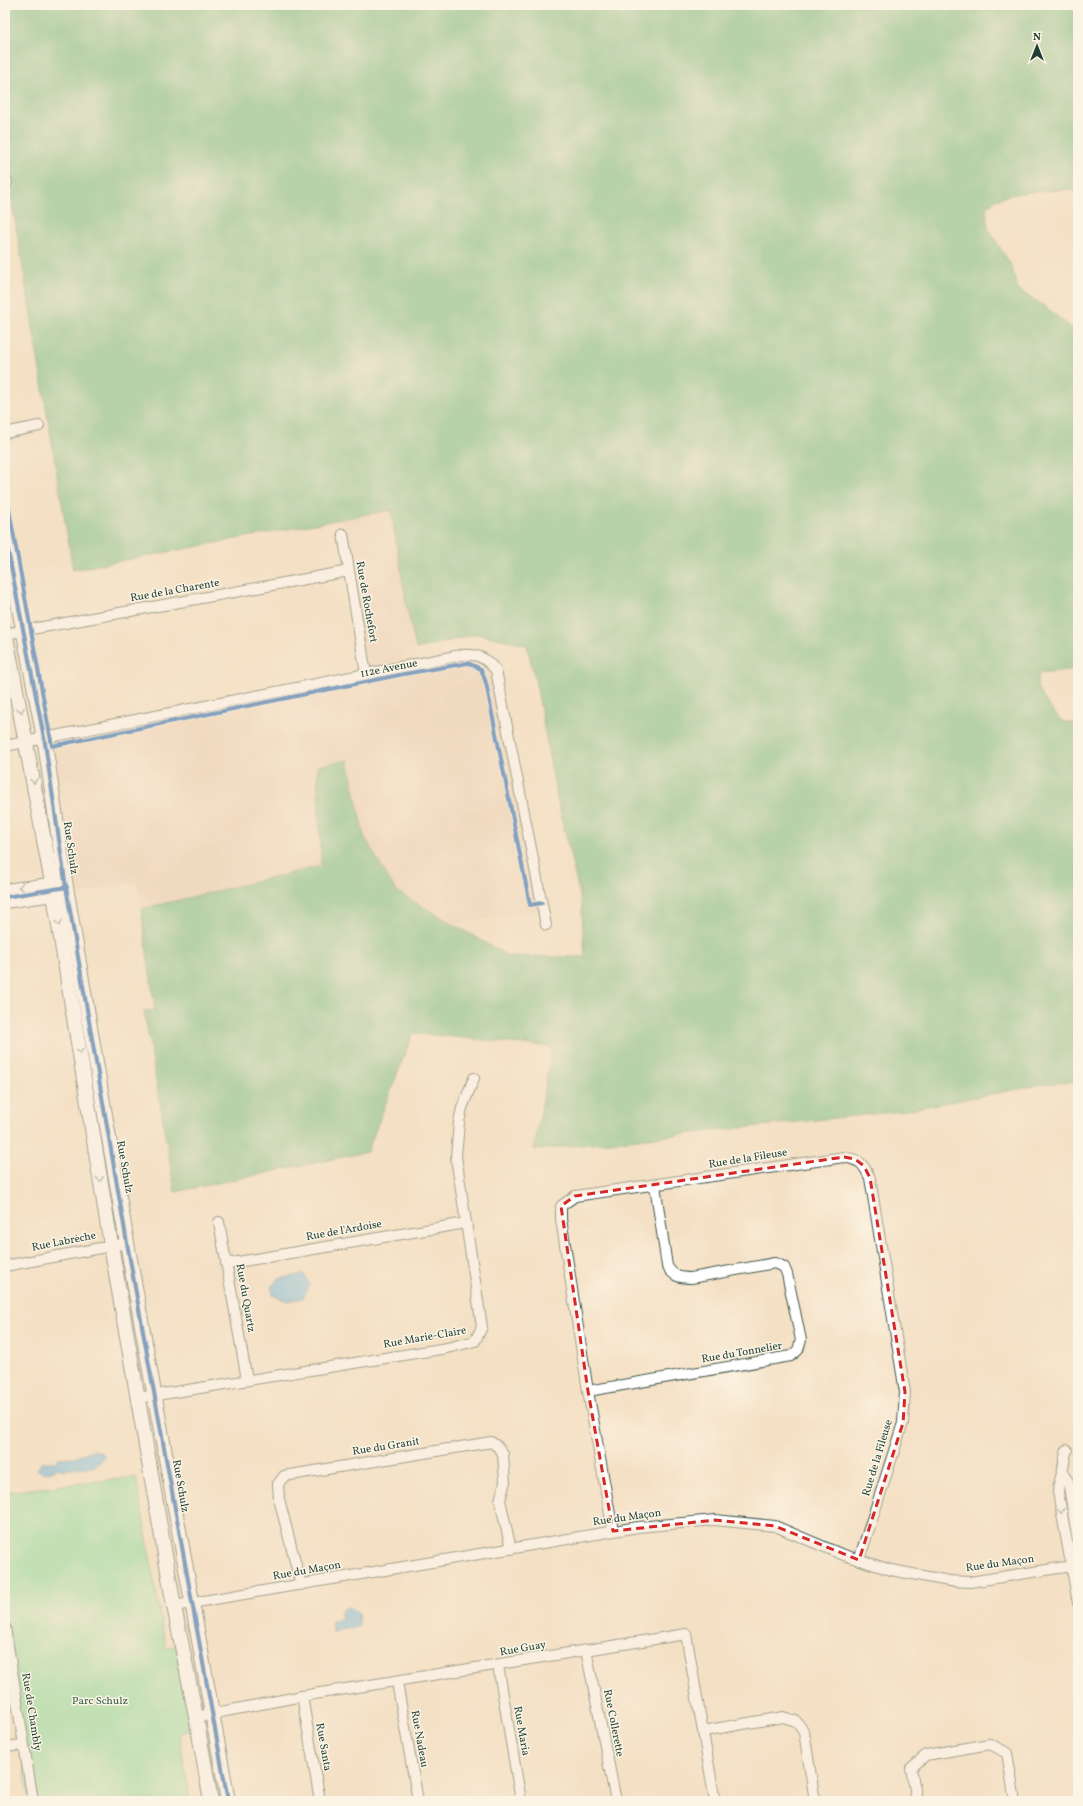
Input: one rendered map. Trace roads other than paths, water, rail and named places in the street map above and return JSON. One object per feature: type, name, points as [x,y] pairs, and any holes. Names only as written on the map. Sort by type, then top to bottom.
[{"type":"street","points":[[5,433],[39,426]]},
{"type":"street","name":"Rue de Rochefort","points":[[343,534],[366,674]]},
{"type":"street","name":"Rue Schulz","points":[[5,535],[44,739],[55,808],[60,888],[111,1245],[174,1606],[211,1801]]},
{"type":"street","name":"Rue de la Charente","points":[[5,634],[349,571]]},
{"type":"street","name":"Rue Schulz","points":[[5,631],[39,810],[60,888],[155,1395],[228,1801]]},
{"type":"street","name":"112e Avenue","points":[[5,746],[461,655],[474,655],[486,660],[496,670],[546,925]]},
{"type":"street","points":[[39,810],[55,808]]},
{"type":"street","points":[[5,889],[60,888]]},
{"type":"street","points":[[5,903],[60,888]]},
{"type":"street","name":"Rue Marie-Claire","points":[[138,1398],[447,1348],[475,1341],[482,1327],[456,1157],[462,1108],[474,1078]]},
{"type":"street","name":"Rue de la Fileuse","points":[[613,1531],[588,1391],[561,1219],[562,1206],[575,1196],[844,1156],[855,1159],[864,1166],[870,1178],[905,1392],[902,1423],[859,1560]]},
{"type":"street","name":"Rue du Tonnelier","points":[[588,1391],[791,1356],[798,1350],[800,1340],[788,1274],[784,1267],[776,1263],[691,1278],[679,1278],[671,1272],[667,1266],[655,1185]]},
{"type":"street","name":"Rue du Quartz","points":[[219,1222],[246,1380]]},
{"type":"street","name":"Rue de l'Ardoise","points":[[226,1264],[466,1222]]},
{"type":"street","name":"Rue Labrèche","points":[[5,1266],[127,1243]]},
{"type":"street","name":"Rue du Granit","points":[[301,1585],[279,1499],[278,1484],[284,1476],[491,1442],[498,1447],[502,1454],[505,1482],[500,1500],[511,1549]]},
{"type":"street","points":[[1066,1450],[1062,1473],[1058,1484],[1058,1492],[1075,1565],[1078,1603]]},
{"type":"street","points":[[1062,1473],[1068,1481],[1078,1542]]},
{"type":"street","points":[[158,1515],[175,1512]]},
{"type":"street","name":"Rue du Maçon","points":[[174,1606],[638,1527],[715,1520],[775,1526],[859,1560],[891,1570],[948,1581],[970,1582],[1075,1565]]},
{"type":"street","name":"Rue de Chambly","points":[[5,1631],[32,1801]]},
{"type":"street","name":"Rue Guay","points":[[196,1717],[302,1696],[397,1682],[686,1634],[715,1801]]},
{"type":"street","name":"Rue Collerette","points":[[586,1650],[616,1801]]},
{"type":"street","name":"Rue Maria","points":[[498,1665],[521,1801]]},
{"type":"street","name":"Rue Nadeau","points":[[397,1682],[418,1801]]},
{"type":"street","name":"Rue Santa","points":[[302,1696],[320,1801]]},
{"type":"street","points":[[703,1730],[783,1717],[796,1721],[804,1732],[815,1801]]},
{"type":"street","points":[[5,1747],[24,1744]]},
{"type":"street","points":[[917,1801],[911,1768],[926,1755],[990,1744],[1007,1753],[1015,1801]]},
{"type":"water","points":[[304,1274],[310,1285],[303,1298],[288,1301],[274,1296],[271,1287],[278,1279]]},
{"type":"water","points":[[92,1450],[100,1451],[105,1457],[95,1466],[88,1468],[78,1467],[65,1470],[58,1468],[47,1473],[37,1470],[42,1462],[56,1462],[58,1458],[77,1457]]},
{"type":"water","points":[[348,1607],[358,1612],[359,1626],[351,1629],[343,1628],[333,1633],[331,1622],[342,1618],[340,1611]]},
{"type":"park label","name":"Parc Schulz","points":[[100,1701]]}]
